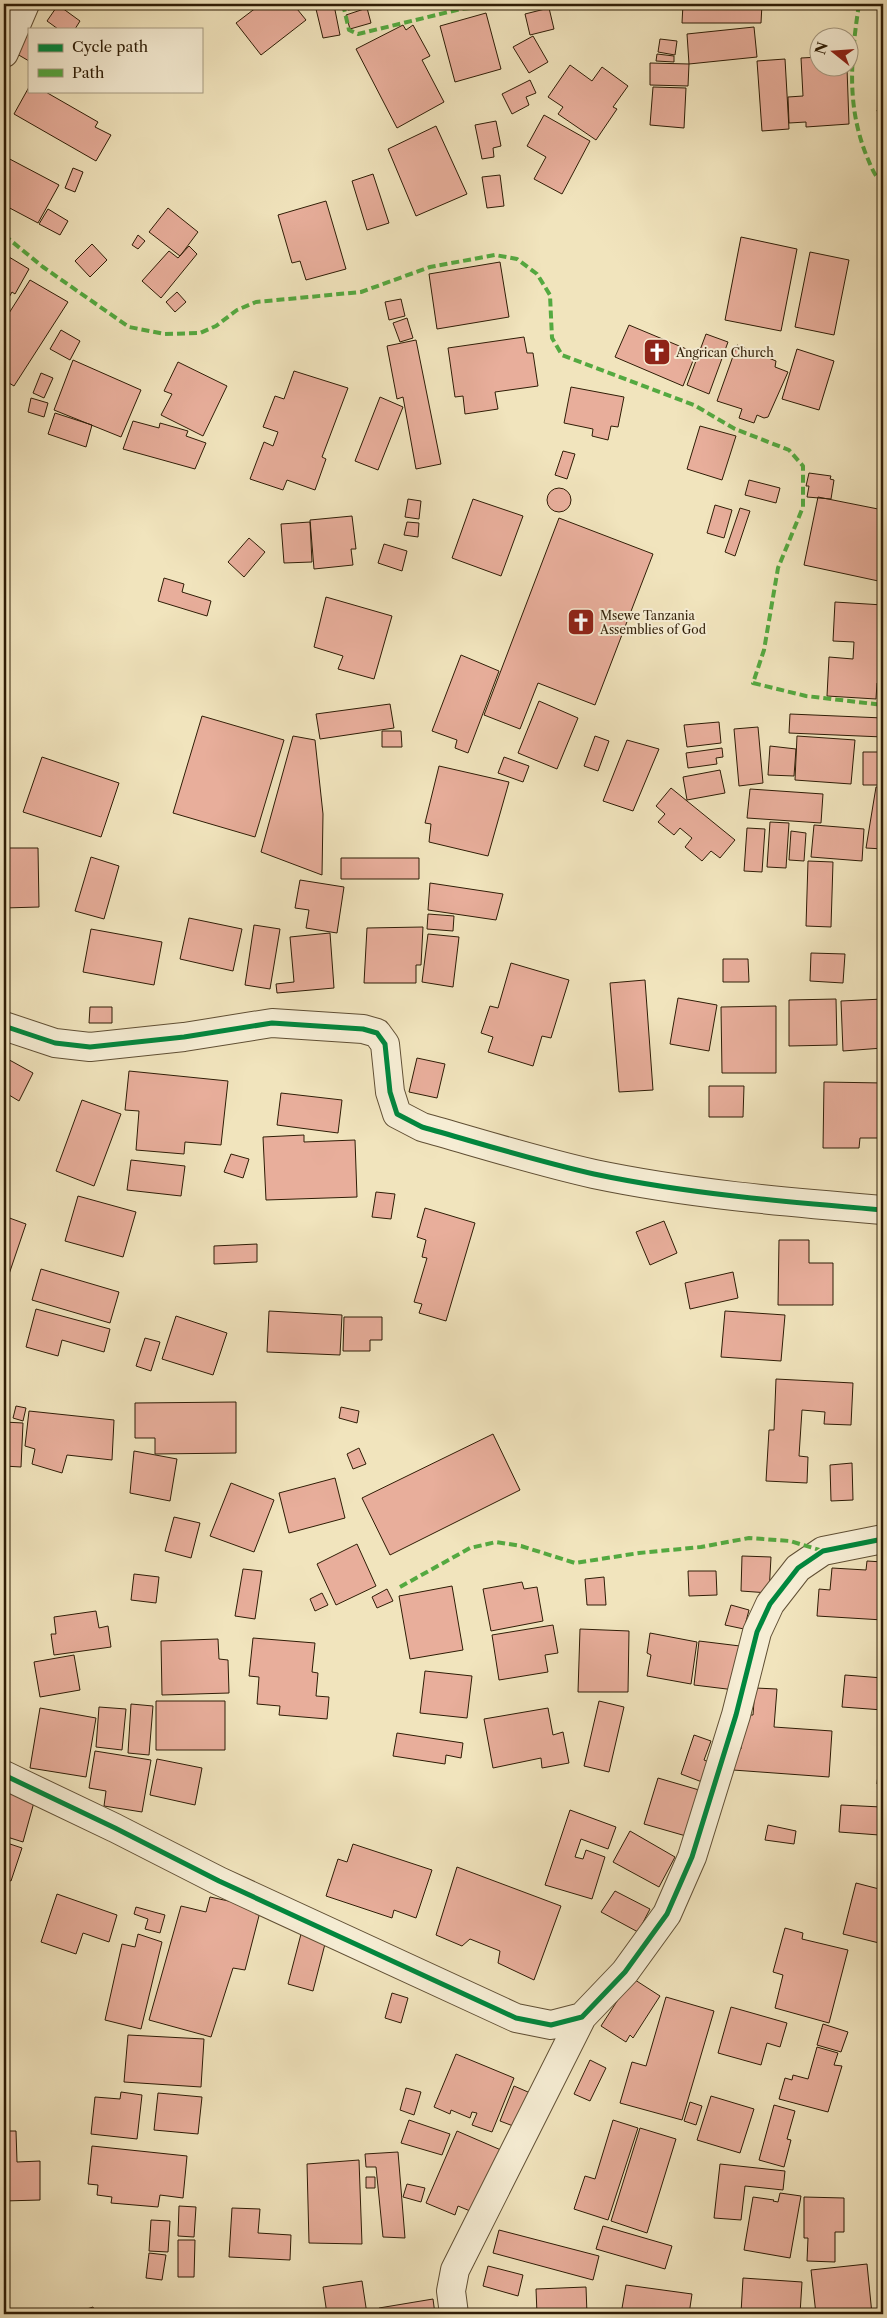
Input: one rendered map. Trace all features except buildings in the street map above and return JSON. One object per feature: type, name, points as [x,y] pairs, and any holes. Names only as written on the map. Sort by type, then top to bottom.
[{"type":"street","points":[[4,53],[25,4]]},
{"type":"street","points":[[4,1026],[55,1043],[90,1047],[184,1037],[272,1023],[364,1029],[377,1033],[385,1044],[390,1092],[397,1114],[422,1127],[593,1174],[677,1189],[883,1210]]},
{"type":"street","points":[[454,2314],[451,2291],[456,2270],[582,2017],[625,1972],[667,1914],[692,1857],[736,1715],[757,1632],[770,1604],[798,1568],[823,1550],[883,1539]]},
{"type":"street","points":[[4,1775],[115,1828],[219,1881],[516,2018],[551,2025],[582,2017]]},
{"type":"marked path","points":[[343,4],[349,30],[358,34],[461,9],[513,4]]},
{"type":"marked path","points":[[859,4],[852,62],[853,100],[860,138],[875,175],[883,183]]},
{"type":"marked path","points":[[4,235],[43,267],[129,327],[165,334],[200,333],[216,326],[237,310],[256,302],[361,292],[430,267],[495,255],[517,259],[537,274],[550,295],[552,338],[562,355],[694,405],[735,429],[789,450],[803,466],[803,507],[778,568],[764,650],[753,683],[806,696],[883,705]]},
{"type":"marked path","points":[[400,1587],[470,1548],[496,1542],[521,1546],[575,1563],[639,1553],[701,1547],[749,1538],[790,1541],[823,1551]]},
{"type":"cycle path","points":[[4,1026],[55,1043],[90,1047],[184,1037],[272,1023],[363,1029],[377,1033],[385,1044],[390,1092],[397,1114],[422,1127],[551,1163],[630,1181],[738,1196],[883,1210]]},
{"type":"cycle path","points":[[4,1775],[115,1828],[219,1881],[516,2018],[551,2025],[582,2017],[625,1972],[667,1914],[692,1857],[736,1715],[757,1632],[770,1604],[798,1568],[823,1551],[883,1539]]},
{"type":"place","name":"Angrican Church","points":[[657,352]]},
{"type":"place","name":"Msewe Tanzania Assemblies of God","points":[[581,622]]}]
